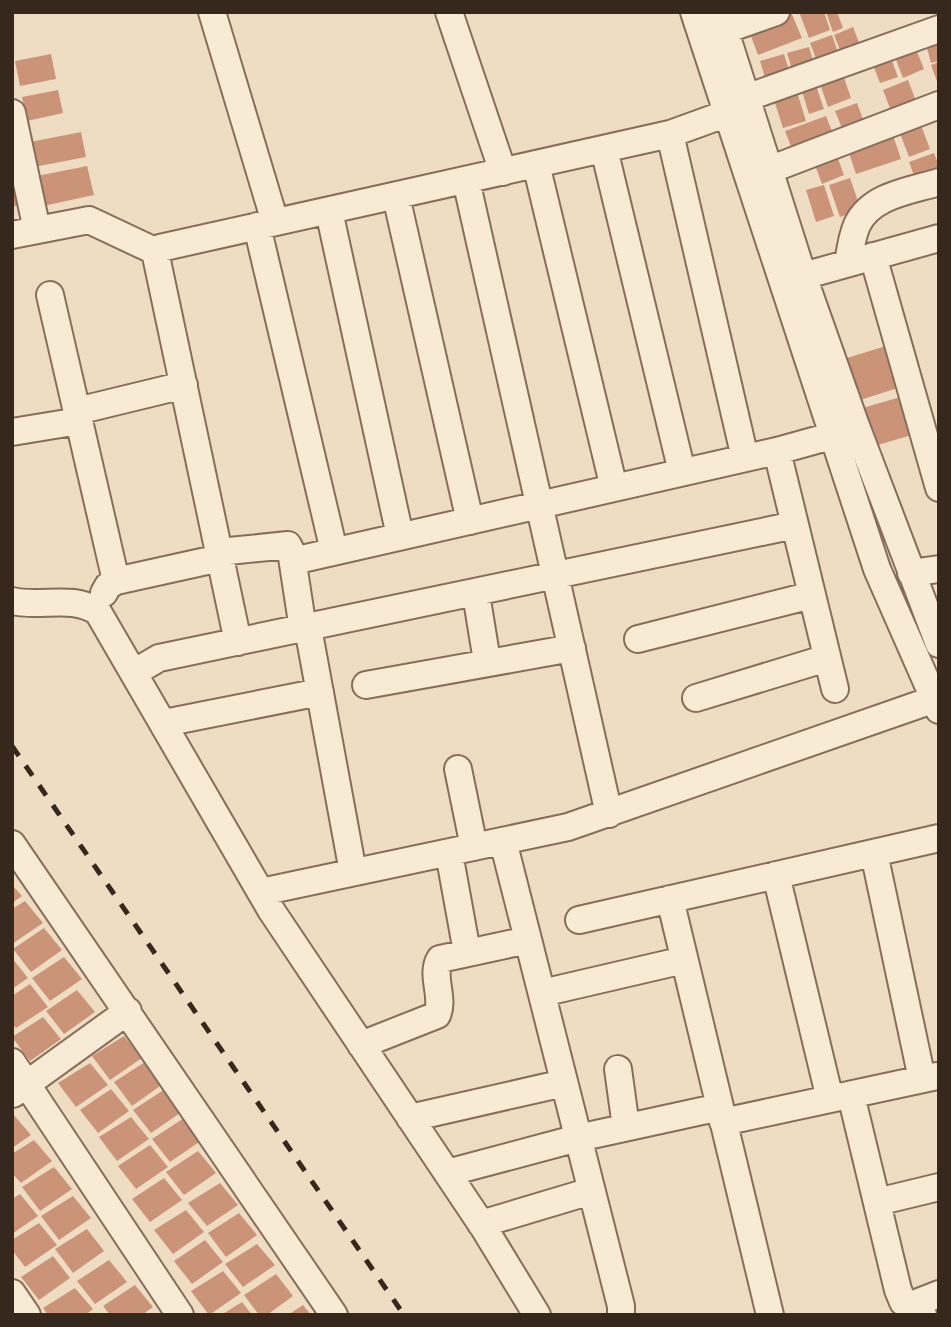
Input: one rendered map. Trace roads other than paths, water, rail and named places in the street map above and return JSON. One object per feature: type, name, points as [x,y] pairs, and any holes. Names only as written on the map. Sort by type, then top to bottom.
[{"type":"street","points":[[212,12],[266,224],[334,551]]},
{"type":"street","points":[[449,12],[503,172]]},
{"type":"street","points":[[261,892],[562,829],[936,696],[877,569],[831,436],[732,103],[694,12]]},
{"type":"street","points":[[776,12],[722,21],[732,103],[769,170],[856,426],[939,644]]},
{"type":"street","points":[[238,642],[157,252],[165,246],[670,134],[732,103],[939,29]]},
{"type":"street","points":[[769,170],[939,105]]},
{"type":"street","points":[[12,113],[24,233],[89,220],[157,252]]},
{"type":"street","points":[[670,134],[745,458]]},
{"type":"street","points":[[604,149],[682,472]]},
{"type":"street","points":[[536,164],[614,488]]},
{"type":"street","points":[[466,180],[609,814]]},
{"type":"street","points":[[848,263],[856,226],[865,213],[881,200],[939,182]]},
{"type":"street","points":[[396,196],[470,520]]},
{"type":"street","points":[[329,211],[400,536]]},
{"type":"street","points":[[803,276],[939,238]]},
{"type":"street","points":[[873,256],[937,477]]},
{"type":"street","points":[[50,295],[116,581]]},
{"type":"street","points":[[12,432],[184,385]]},
{"type":"street","points":[[293,561],[777,451],[831,436]]},
{"type":"street","points":[[777,451],[835,689]]},
{"type":"street","points":[[135,672],[159,658],[795,526]]},
{"type":"street","points":[[94,609],[108,586],[116,581],[219,555],[284,544],[290,548],[353,872]]},
{"type":"street","points":[[911,573],[939,569]]},
{"type":"street","points":[[475,593],[487,662]]},
{"type":"street","points":[[638,639],[812,595]]},
{"type":"street","points":[[12,601],[76,602],[94,609],[104,619],[261,892],[481,1224],[537,1315]]},
{"type":"street","points":[[366,685],[572,648]]},
{"type":"street","points":[[696,698],[827,658]]},
{"type":"street","points":[[164,723],[320,692]]},
{"type":"street","points":[[458,769],[467,952]]},
{"type":"street","points":[[579,920],[939,838]]},
{"type":"street","points":[[503,841],[621,1306],[621,1315]]},
{"type":"street","points":[[12,844],[334,1315]]},
{"type":"street","points":[[447,1173],[626,1127],[840,1097],[930,1077],[874,853]]},
{"type":"street","points":[[776,875],[840,1097],[877,1202],[898,1290],[903,1302],[917,1310],[939,1294]]},
{"type":"street","points":[[670,900],[770,1315]]},
{"type":"street","points":[[361,1045],[437,1015],[440,1007],[437,962],[444,957],[528,940]]},
{"type":"street","points":[[542,993],[684,960]]},
{"type":"street","points":[[20,1089],[128,1011]]},
{"type":"street","points":[[12,1062],[20,1089],[180,1315]]},
{"type":"street","points":[[618,1069],[626,1127]]},
{"type":"street","points":[[410,1118],[564,1083]]},
{"type":"street","points":[[877,1202],[939,1187]]},
{"type":"street","points":[[481,1224],[591,1191]]},
{"type":"street","points":[[12,1293],[27,1315]]},
{"type":"railway","points":[[12,746],[404,1315]]}]
